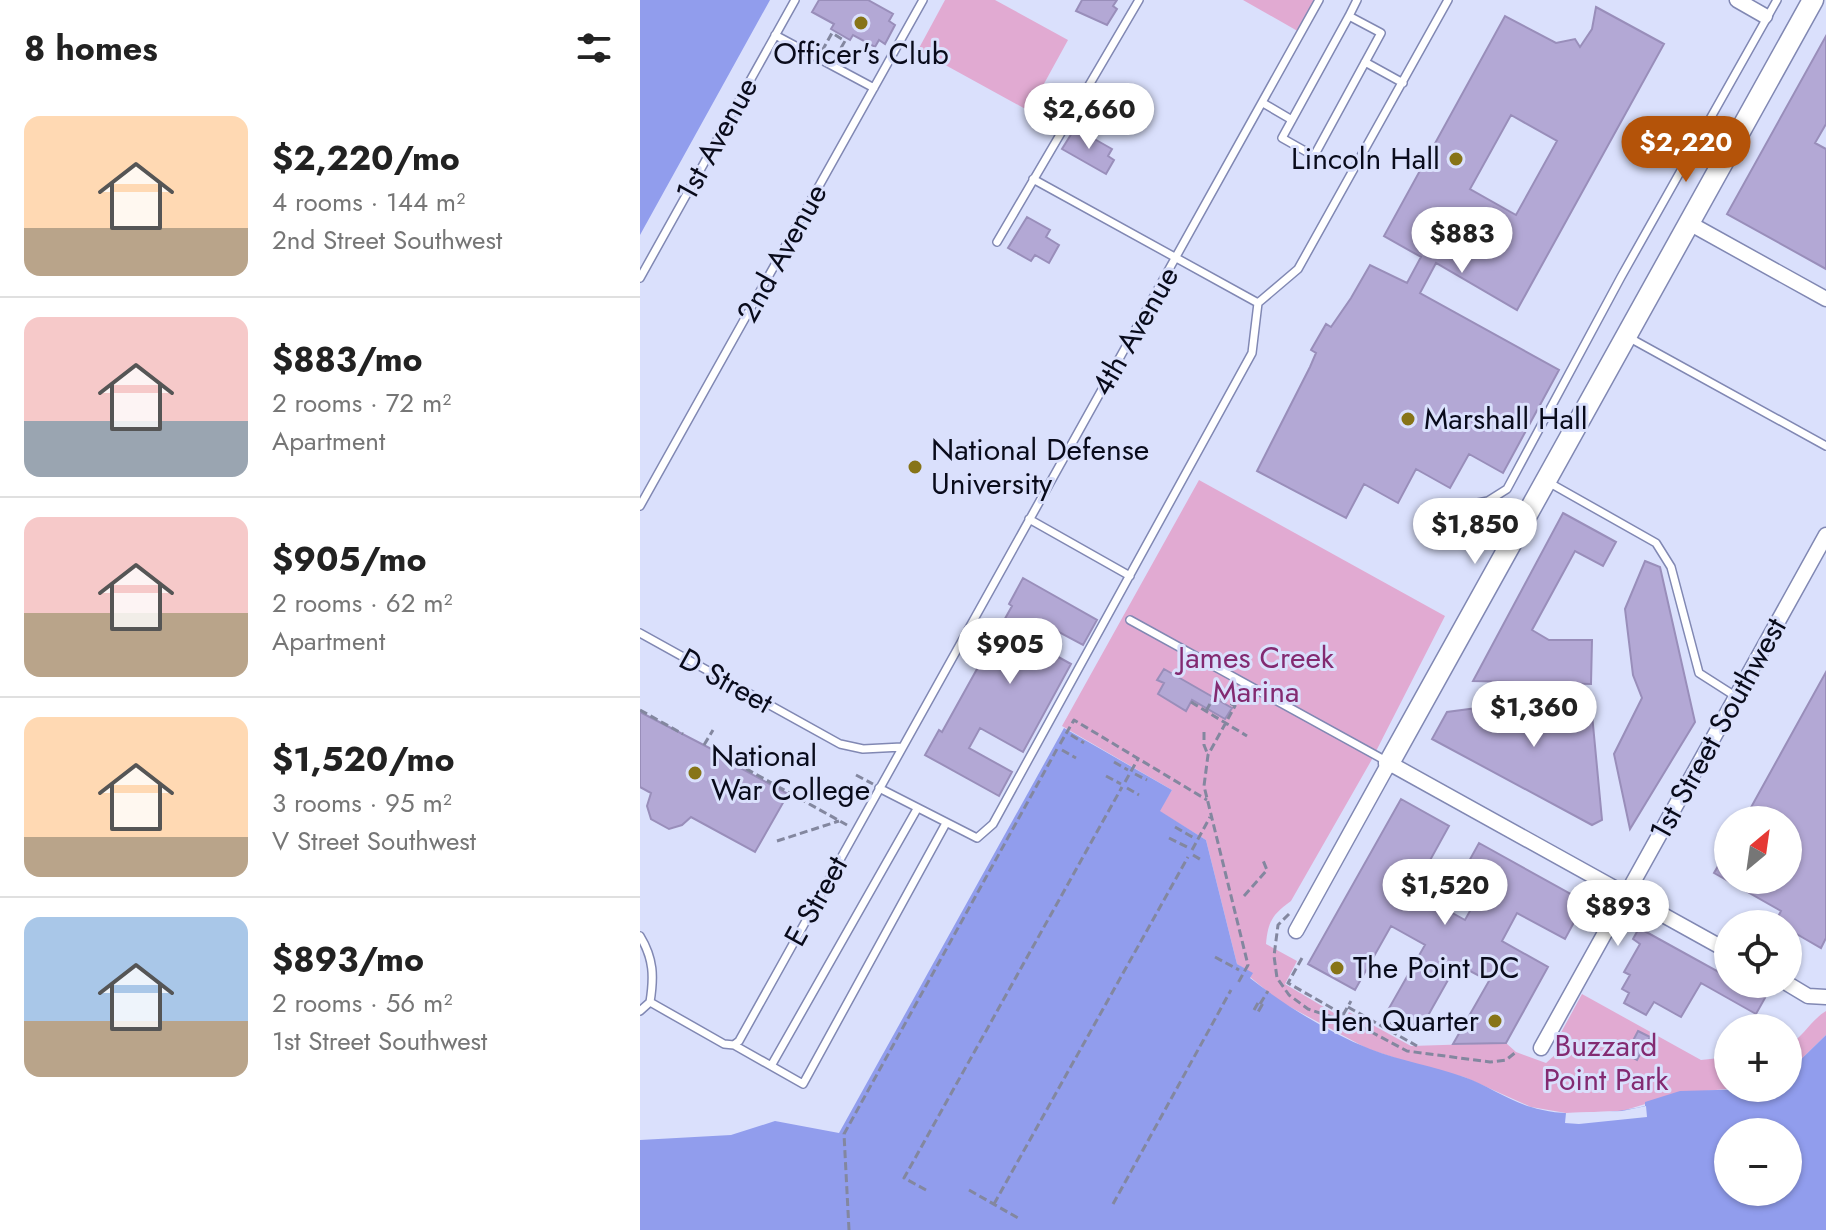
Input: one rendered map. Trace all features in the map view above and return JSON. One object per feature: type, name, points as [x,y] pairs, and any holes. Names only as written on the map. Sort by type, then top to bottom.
[{"type":"street","points":[[1737,0],[1765,16]]},
{"type":"street","points":[[1296,931],[1813,0]]},
{"type":"street","points":[[1689,223],[1826,299]]},
{"type":"street","name":"1st Street Southwest","points":[[1541,1048],[1826,535]]},
{"type":"street","points":[[1389,763],[1714,943]]},
{"type":"street","points":[[1802,992],[1824,998]]},
{"type":"lane","name":"1st Avenue","points":[[640,278],[795,0]]},
{"type":"lane","name":"2nd Avenue","points":[[640,506],[923,0]]},
{"type":"lane","points":[[997,242],[1139,0]]},
{"type":"lane","name":"4th Avenue","points":[[879,788],[1319,0]]},
{"type":"lane","points":[[1349,16],[1381,33],[1314,156],[1282,138],[1357,0]]},
{"type":"lane","points":[[879,788],[945,825],[977,838],[993,824],[1252,353],[1258,303],[1298,269],[1448,0]]},
{"type":"lane","points":[[1452,508],[1488,501],[1507,489],[1771,0]]},
{"type":"lane","points":[[1765,16],[1777,0]]},
{"type":"lane","points":[[775,35],[874,88]]},
{"type":"lane","points":[[1365,62],[1403,83]]},
{"type":"lane","points":[[1263,103],[1292,120]]},
{"type":"lane","points":[[1033,179],[1258,303]]},
{"type":"lane","points":[[1626,336],[1824,444]]},
{"type":"lane","points":[[1546,481],[1656,543],[1671,567],[1699,673],[1735,696]]},
{"type":"lane","points":[[1029,519],[1130,576]]},
{"type":"lane","points":[[1130,620],[1389,763]]},
{"type":"lane","name":"D Street","points":[[640,633],[840,744],[863,749],[902,747]]},
{"type":"lane","name":"E Street","points":[[734,1045],[741,1039],[879,788]]},
{"type":"lane","points":[[771,1066],[917,809]]},
{"type":"lane","points":[[650,1002],[803,1084],[945,825]]},
{"type":"lane","points":[[640,936],[651,955],[653,967],[650,1002],[640,1011]]},
{"type":"path","points":[[818,58],[832,33],[845,41],[832,65]]},
{"type":"path","points":[[1206,711],[1215,695],[1235,706],[1208,755],[1205,774],[1210,817],[1248,965],[1238,983]]},
{"type":"path","points":[[1191,702],[1247,736]]},
{"type":"path","points":[[640,710],[683,734]]},
{"type":"path","points":[[849,1230],[844,1134],[1074,720],[1207,800]]},
{"type":"path","points":[[704,745],[713,730]]},
{"type":"path","points":[[1204,732],[1208,755]]},
{"type":"path","points":[[1071,735],[1084,743]]},
{"type":"path","points":[[1060,748],[1076,758]]},
{"type":"path","points":[[725,757],[856,830]]},
{"type":"path","points":[[926,1190],[904,1178],[1138,759]]},
{"type":"path","points":[[1114,762],[1128,770]]},
{"type":"path","points":[[1135,774],[1147,780]]},
{"type":"path","points":[[856,775],[871,784]]},
{"type":"path","points":[[1106,776],[1139,795]]},
{"type":"path","points":[[840,801],[854,796],[874,797]]},
{"type":"path","points":[[994,1204],[1210,817]]},
{"type":"path","points":[[777,841],[839,821]]},
{"type":"path","points":[[1175,827],[1197,837]]},
{"type":"path","points":[[1169,838],[1203,861]]},
{"type":"path","points":[[1244,896],[1267,870],[1262,858]]},
{"type":"path","points":[[1275,943],[1275,973],[1286,992],[1308,1009],[1378,1035],[1407,1051],[1484,1062],[1506,1060],[1516,1052]]},
{"type":"path","points":[[1215,957],[1239,970]]},
{"type":"path","points":[[1302,958],[1288,983],[1344,1015]]},
{"type":"path","points":[[1286,992],[1291,985]]},
{"type":"path","points":[[1113,1204],[1231,990]]},
{"type":"path","points":[[1256,1011],[1258,1003],[1268,991]]},
{"type":"path","points":[[1341,1020],[1351,1001]]},
{"type":"path","points":[[1348,1007],[1417,1046]]},
{"type":"path","points":[[1378,1035],[1392,1022]]},
{"type":"path","points":[[969,1190],[1018,1218]]},
{"type":"green space","points":[[945,0],[995,0],[1068,40],[1029,111],[918,50]]},
{"type":"green space","points":[[1243,0],[1319,0],[1301,33]]},
{"type":"green space","name":"James Creek Marina","points":[[1199,480],[1445,616],[1371,761],[1291,901],[1270,924],[1266,944],[1297,961],[1285,984],[1339,1016],[1346,1018],[1349,1012],[1411,1046],[1506,1043],[1516,1052],[1546,1063],[1556,1054],[1557,1040],[1582,994],[1701,1060],[1714,1059],[1714,1090],[1682,1093],[1622,1111],[1566,1113],[1531,1107],[1464,1077],[1368,1049],[1279,1001],[1250,977],[1252,974],[1237,964],[1206,840],[1159,811],[1172,790],[1062,726]]},
{"type":"green space","points":[[1826,1011],[1826,1035],[1802,1058],[1802,1034]]},
{"type":"water","points":[[640,0],[770,0],[640,235]]},
{"type":"water","points":[[1064,728],[1172,790],[1160,811],[1206,840],[1237,964],[1253,973],[1250,978],[1308,1018],[1370,1049],[1464,1077],[1531,1107],[1559,1113],[1588,1114],[1645,1106],[1645,1102],[1680,1091],[1714,1090],[1714,1102],[1802,1102],[1802,1058],[1826,1035],[1826,1230],[640,1230],[640,1140],[731,1135],[775,1121],[839,1133]]},
{"type":"pier","points":[[1646,1106],[1647,1117],[1565,1123],[1566,1113],[1622,1111]]},
{"type":"building","name":"Officer's Club","points":[[819,0],[868,0],[893,14],[889,21],[895,25],[885,44],[879,40],[875,47],[853,35],[850,40],[831,29],[834,24],[812,12]]},
{"type":"building","points":[[1082,0],[1117,0],[1113,6],[1117,9],[1107,25],[1076,11]]},
{"type":"building","points":[[1596,7],[1664,44],[1517,310],[1436,263],[1420,293],[1559,370],[1503,473],[1469,454],[1450,488],[1416,469],[1398,503],[1364,484],[1346,518],[1257,471],[1310,367],[1316,353],[1311,350],[1326,324],[1331,327],[1370,265],[1407,283],[1421,257],[1384,236],[1505,16],[1556,43],[1575,39],[1580,47],[1592,29]],"holes":[[[1511,115],[1557,141],[1516,215],[1470,189]]]},
{"type":"building","points":[[1826,36],[1826,124],[1815,143],[1826,149],[1826,269],[1727,214]]},
{"type":"building","points":[[1075,128],[1112,149],[1108,156],[1114,160],[1106,174],[1062,149]]},
{"type":"building","points":[[1027,217],[1050,230],[1046,237],[1059,245],[1049,263],[1035,255],[1031,261],[1008,248]]},
{"type":"building","points":[[1563,513],[1616,542],[1603,566],[1575,551],[1532,630],[1549,640],[1592,640],[1591,684],[1473,681]]},
{"type":"building","points":[[1645,561],[1660,567],[1695,722],[1630,829],[1614,754],[1642,698],[1633,675],[1625,609]]},
{"type":"building","points":[[1023,578],[1097,620],[1083,645],[1044,624],[1033,643],[1071,664],[1023,752],[980,728],[969,748],[1012,772],[999,796],[925,755],[939,730],[942,732],[1012,606],[1009,604]]},
{"type":"building","points":[[1164,669],[1232,708],[1225,719],[1192,700],[1186,711],[1158,694],[1164,683],[1157,680]]},
{"type":"building","points":[[1826,672],[1826,938],[1821,948],[1802,937],[1802,910],[1779,910],[1751,894],[1802,894],[1802,806],[1752,806]]},
{"type":"building","points":[[1590,693],[1602,820],[1592,825],[1432,739],[1447,712]]},
{"type":"building","name":"National War College","points":[[640,712],[725,756],[724,759],[788,794],[755,852],[691,817],[682,825],[669,829],[651,819],[647,806],[651,793],[640,787]]},
{"type":"building","points":[[1401,799],[1449,826],[1413,891],[1465,920],[1480,893],[1458,881],[1479,843],[1585,902],[1565,939],[1517,913],[1502,941],[1548,967],[1506,1043],[1453,1044],[1489,981],[1457,964],[1421,1028],[1388,1010],[1425,945],[1391,926],[1355,990],[1308,964]]},
{"type":"building","points":[[1639,928],[1714,969],[1714,990],[1701,983],[1681,1017],[1654,1002],[1646,1015],[1624,1003],[1629,993],[1622,989],[1630,975],[1624,972],[1640,944],[1633,939]]},
{"type":"building","points":[[1728,998],[1765,998],[1756,1014]]},
{"type":"building","points":[[1638,1031],[1650,1037],[1637,1060],[1626,1054]]},
{"type":"place","name":"Officer's Club","points":[[861,23]]},
{"type":"place","name":"Lincoln Hall","points":[[1456,159]]},
{"type":"place","name":"Marshall Hall","points":[[1408,419]]},
{"type":"place","name":"National Defense University","points":[[915,467]]},
{"type":"place","name":"National War College","points":[[695,773]]},
{"type":"place","name":"The Point DC","points":[[1337,968]]},
{"type":"place","name":"Hen Quarter","points":[[1495,1021]]},
{"type":"park label","name":"Buzzard Point Park","points":[[1606,1063]]}]
